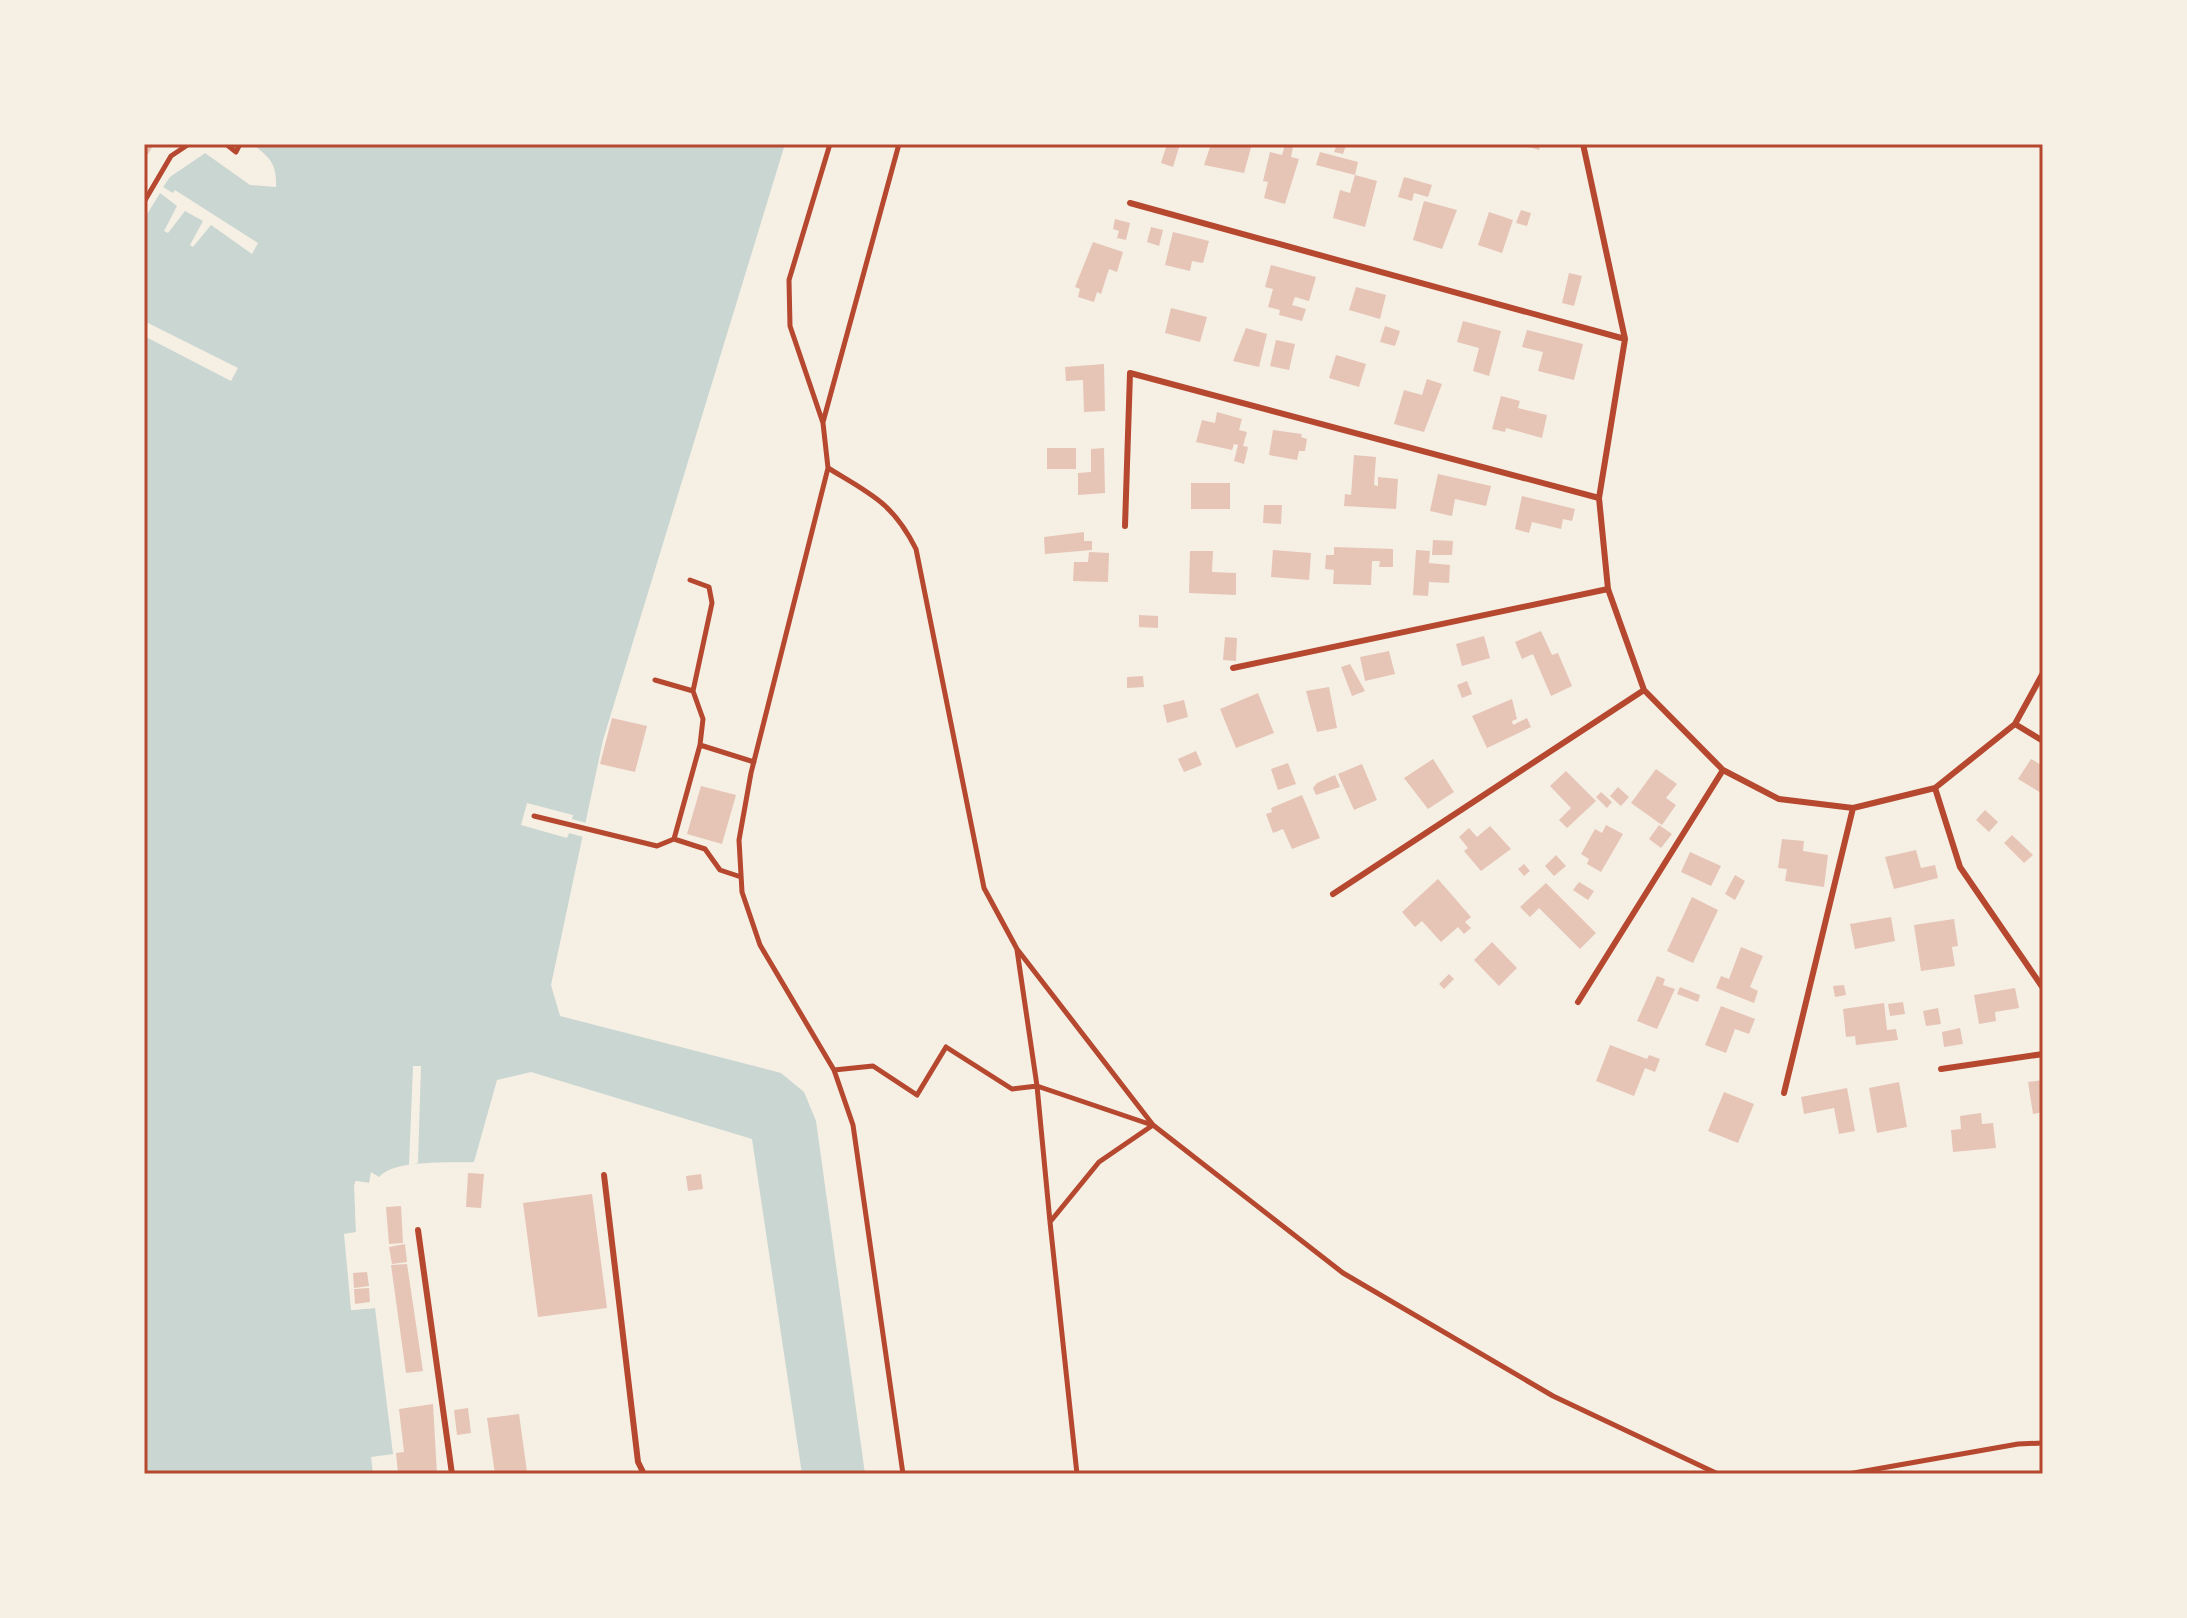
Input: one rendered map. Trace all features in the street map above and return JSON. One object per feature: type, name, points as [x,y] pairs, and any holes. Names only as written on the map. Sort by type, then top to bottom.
[{"type":"lane","points":[[1583,144],[1625,339],[1599,498],[1608,589],[1644,690],[1723,770],[1779,799],[1853,808],[1935,788],[2015,724],[2043,673]]},
{"type":"lane","points":[[1130,203],[1625,339]]},
{"type":"lane","points":[[1125,526],[1130,373],[1599,498]]},
{"type":"lane","points":[[1233,668],[1608,589]]},
{"type":"lane","points":[[1333,894],[1644,690]]},
{"type":"lane","points":[[2015,724],[2043,741]]},
{"type":"lane","points":[[1578,1002],[1723,770]]},
{"type":"lane","points":[[1935,788],[1960,867],[2043,988]]},
{"type":"lane","points":[[1784,1093],[1853,808]]},
{"type":"lane","points":[[1941,1069],[2043,1054]]},
{"type":"lane","points":[[604,1175],[638,1462],[644,1474]]},
{"type":"lane","points":[[418,1230],[452,1474]]},
{"type":"path","points":[[144,202],[171,156],[189,144]]},
{"type":"path","points":[[226,144],[236,152],[240,144]]},
{"type":"path","points":[[830,144],[789,280],[790,326],[823,423],[828,468],[754,762],[739,840],[741,877],[742,892],[760,945],[834,1070],[853,1125],[903,1474]]},
{"type":"path","points":[[823,423],[899,144]]},
{"type":"path","points":[[828,468],[877,498],[900,517],[916,549],[984,888],[1017,949],[1153,1125],[1343,1273],[1553,1396],[1718,1474]]},
{"type":"path","points":[[674,839],[700,745],[703,719],[693,691],[712,603],[709,587],[690,580]]},
{"type":"path","points":[[655,680],[693,691]]},
{"type":"path","points":[[700,745],[754,762]]},
{"type":"path","points":[[534,816],[657,846],[674,839],[705,849],[720,870],[741,877]]},
{"type":"path","points":[[1017,949],[1037,1086],[1077,1474]]},
{"type":"path","points":[[834,1070],[873,1066],[917,1095],[946,1047],[1012,1089],[1037,1086],[1153,1125]]},
{"type":"path","points":[[1050,1222],[1099,1162],[1153,1125]]},
{"type":"path","points":[[1848,1474],[2018,1444],[2043,1443]]},
{"type":"shaded area","points":[[252,144],[785,144],[603,740],[551,985],[560,1016],[781,1073],[804,1092],[816,1121],[865,1474],[802,1474],[752,1139],[531,1072],[497,1080],[474,1162],[397,1167],[379,1177],[371,1172],[369,1183],[356,1181],[354,1185],[356,1233],[345,1234],[352,1310],[375,1308],[393,1454],[371,1457],[373,1474],[144,1474],[144,219],[169,177],[205,153],[250,185],[276,187],[271,162]]},
{"type":"pier","points":[[202,150],[205,153],[170,177],[163,187],[173,193],[175,190],[258,243],[252,254],[211,225],[193,247],[190,245],[203,221],[185,211],[168,233],[164,231],[177,206],[160,193],[144,219],[144,211],[166,174]]},
{"type":"pier","points":[[144,321],[238,368],[231,381],[144,336]]},
{"type":"pier","points":[[527,803],[573,815],[572,819],[590,824],[587,838],[569,833],[567,838],[521,825]]},
{"type":"pier","points":[[413,1066],[421,1066],[418,1163],[409,1165]]},
{"type":"pier","points":[[355,1181],[369,1183],[369,1187],[358,1185],[360,1233],[349,1237],[355,1306],[374,1304],[375,1308],[351,1310],[344,1234],[356,1232]]},
{"type":"building","points":[[144,144],[154,144],[144,161]]},
{"type":"building","points":[[1167,144],[1180,144],[1173,167],[1161,163]]},
{"type":"building","points":[[1211,144],[1252,144],[1244,173],[1204,165]]},
{"type":"building","points":[[1337,144],[1346,145],[1343,154],[1334,152]]},
{"type":"building","points":[[1518,144],[1541,144],[1539,150]]},
{"type":"building","points":[[1285,145],[1293,147],[1291,157],[1299,159],[1285,204],[1264,198],[1268,182],[1263,181],[1270,152],[1282,155]]},
{"type":"building","points":[[1320,152],[1358,162],[1355,175],[1316,165]]},
{"type":"building","points":[[1355,175],[1377,181],[1365,227],[1333,218],[1340,190],[1350,193]]},
{"type":"building","points":[[1404,177],[1432,185],[1428,197],[1414,193],[1412,201],[1398,197]]},
{"type":"building","points":[[1424,201],[1457,210],[1442,249],[1413,240]]},
{"type":"building","points":[[1521,210],[1531,213],[1527,226],[1516,223]]},
{"type":"building","points":[[1489,212],[1513,220],[1502,253],[1478,245]]},
{"type":"building","points":[[1115,219],[1130,223],[1126,240],[1117,238],[1119,231],[1113,229]]},
{"type":"building","points":[[1151,227],[1163,230],[1159,246],[1147,242]]},
{"type":"building","points":[[1173,232],[1209,241],[1203,263],[1192,261],[1190,271],[1165,265]]},
{"type":"building","points":[[1093,242],[1123,252],[1117,272],[1109,269],[1101,294],[1097,292],[1094,302],[1078,297],[1080,289],[1075,287]]},
{"type":"building","points":[[1271,265],[1316,277],[1309,301],[1295,297],[1292,305],[1306,309],[1302,321],[1279,315],[1280,310],[1268,307],[1273,289],[1265,287]]},
{"type":"building","points":[[1569,273],[1582,276],[1574,306],[1562,303]]},
{"type":"building","points":[[1356,287],[1386,295],[1380,319],[1349,310]]},
{"type":"building","points":[[1171,308],[1207,317],[1200,342],[1165,333]]},
{"type":"building","points":[[1463,321],[1501,331],[1489,376],[1473,371],[1479,348],[1457,342]]},
{"type":"building","points":[[1385,326],[1400,331],[1395,346],[1380,342]]},
{"type":"building","points":[[1246,328],[1267,334],[1259,367],[1233,361]]},
{"type":"building","points":[[1527,330],[1583,344],[1574,380],[1538,371],[1543,352],[1522,347]]},
{"type":"building","points":[[1276,340],[1295,344],[1289,370],[1270,366]]},
{"type":"building","points":[[1336,355],[1366,364],[1359,387],[1329,378]]},
{"type":"building","points":[[1104,364],[1105,411],[1084,412],[1083,380],[1066,381],[1065,367]]},
{"type":"building","points":[[1427,379],[1442,384],[1424,432],[1394,424],[1404,390],[1422,395]]},
{"type":"building","points":[[1501,396],[1520,401],[1518,408],[1547,415],[1542,438],[1506,428],[1505,432],[1492,429]]},
{"type":"building","points":[[1217,412],[1242,419],[1239,430],[1247,432],[1243,446],[1248,447],[1244,464],[1234,461],[1238,445],[1234,444],[1232,450],[1196,442],[1202,420],[1215,423]]},
{"type":"building","points":[[1273,430],[1302,434],[1301,437],[1307,439],[1305,451],[1299,451],[1297,460],[1269,455]]},
{"type":"building","points":[[1047,448],[1076,448],[1076,469],[1047,469]]},
{"type":"building","points":[[1104,448],[1105,493],[1078,495],[1078,473],[1091,472],[1091,449]]},
{"type":"building","points":[[1354,455],[1376,457],[1374,485],[1378,486],[1378,477],[1398,479],[1396,509],[1344,506],[1345,494],[1351,495]]},
{"type":"building","points":[[1438,474],[1491,486],[1486,506],[1455,499],[1452,516],[1430,511]]},
{"type":"building","points":[[1191,483],[1230,483],[1230,509],[1191,509]]},
{"type":"building","points":[[1522,496],[1575,509],[1572,521],[1563,519],[1561,529],[1532,522],[1529,533],[1515,529]]},
{"type":"building","points":[[1264,505],[1282,505],[1281,524],[1263,523]]},
{"type":"building","points":[[1084,532],[1084,541],[1092,541],[1092,550],[1045,554],[1044,537]]},
{"type":"building","points":[[1433,540],[1453,541],[1452,555],[1432,555]]},
{"type":"building","points":[[1334,547],[1393,549],[1393,567],[1379,567],[1380,561],[1372,561],[1371,585],[1333,584],[1334,570],[1325,569],[1326,555],[1334,555]]},
{"type":"building","points":[[1273,550],[1311,553],[1309,580],[1271,577]]},
{"type":"building","points":[[1416,550],[1430,551],[1429,563],[1450,565],[1449,583],[1429,582],[1428,596],[1413,595]]},
{"type":"building","points":[[1190,551],[1213,551],[1212,572],[1236,573],[1236,595],[1189,593]]},
{"type":"building","points":[[1089,552],[1109,553],[1108,582],[1073,581],[1074,562],[1088,562]]},
{"type":"building","points":[[1139,615],[1158,616],[1158,628],[1139,627]]},
{"type":"building","points":[[1541,631],[1552,655],[1558,653],[1572,686],[1551,696],[1533,654],[1522,659],[1515,642]]},
{"type":"building","points":[[1484,636],[1490,658],[1462,666],[1456,644]]},
{"type":"building","points":[[1225,637],[1237,638],[1236,661],[1223,660]]},
{"type":"building","points":[[1389,651],[1395,674],[1365,681],[1360,657]]},
{"type":"building","points":[[1350,664],[1365,691],[1352,696],[1341,667]]},
{"type":"building","points":[[1143,676],[1144,687],[1127,688],[1127,677]]},
{"type":"building","points":[[1467,681],[1472,694],[1462,698],[1457,685]]},
{"type":"building","points":[[1329,687],[1337,728],[1317,732],[1306,691]]},
{"type":"building","points":[[1258,693],[1274,733],[1236,748],[1220,709]]},
{"type":"building","points":[[1512,699],[1517,719],[1512,721],[1513,725],[1527,718],[1531,727],[1487,748],[1472,716]]},
{"type":"building","points":[[1184,700],[1188,717],[1167,723],[1163,705]]},
{"type":"building","points":[[612,718],[647,726],[635,772],[600,764]]},
{"type":"building","points":[[1196,751],[1202,765],[1184,772],[1178,759]]},
{"type":"building","points":[[1433,759],[1454,792],[1428,809],[1404,778]]},
{"type":"building","points":[[2031,759],[2043,766],[2043,794],[2018,779]]},
{"type":"building","points":[[1288,763],[1296,784],[1278,790],[1271,769]]},
{"type":"building","points":[[1362,764],[1377,800],[1354,810],[1338,774]]},
{"type":"building","points":[[1656,769],[1677,784],[1666,798],[1676,805],[1662,825],[1631,803]]},
{"type":"building","points":[[1566,771],[1596,801],[1567,828],[1559,820],[1571,808],[1550,786]]},
{"type":"building","points":[[1335,775],[1340,787],[1316,795],[1313,788],[1317,783]]},
{"type":"building","points":[[701,786],[736,795],[722,844],[687,834]]},
{"type":"building","points":[[1618,787],[1629,797],[1621,806],[1610,796]]},
{"type":"building","points":[[1601,792],[1612,802],[1607,808],[1596,797]]},
{"type":"building","points":[[1302,795],[1320,838],[1292,849],[1283,829],[1273,833],[1266,814],[1272,812],[1271,808]]},
{"type":"building","points":[[1985,810],[1998,822],[1989,832],[1976,820]]},
{"type":"building","points":[[1606,825],[1623,834],[1601,872],[1587,864],[1589,859],[1581,854],[1595,829],[1602,833]]},
{"type":"building","points":[[1659,825],[1672,834],[1661,848],[1649,839]]},
{"type":"building","points":[[1490,826],[1511,849],[1481,871],[1464,851],[1468,848],[1459,837],[1469,828],[1477,837]]},
{"type":"building","points":[[2012,835],[2033,855],[2024,863],[2004,843]]},
{"type":"building","points":[[1782,839],[1804,841],[1803,851],[1828,855],[1824,887],[1785,881],[1787,869],[1778,868]]},
{"type":"building","points":[[1916,850],[1921,868],[1935,865],[1938,878],[1894,889],[1885,857]]},
{"type":"building","points":[[1690,852],[1721,866],[1711,886],[1681,872]]},
{"type":"building","points":[[1556,855],[1566,866],[1554,876],[1545,866]]},
{"type":"building","points":[[1524,864],[1530,871],[1524,876],[1518,869]]},
{"type":"building","points":[[1735,875],[1745,881],[1735,900],[1725,894]]},
{"type":"building","points":[[1438,879],[1471,917],[1465,922],[1471,928],[1464,934],[1458,927],[1441,942],[1422,921],[1415,927],[1402,912]]},
{"type":"building","points":[[1579,882],[1594,891],[1588,900],[1573,890]]},
{"type":"building","points":[[1546,883],[1596,933],[1580,949],[1539,908],[1530,917],[1520,907]]},
{"type":"building","points":[[1692,897],[1718,910],[1693,963],[1667,951]]},
{"type":"building","points":[[1891,917],[1895,941],[1855,949],[1850,924]]},
{"type":"building","points":[[1954,919],[1958,946],[1952,947],[1955,966],[1921,971],[1914,925]]},
{"type":"building","points":[[1492,942],[1517,968],[1499,986],[1474,960]]},
{"type":"building","points":[[1741,947],[1763,956],[1750,987],[1758,991],[1754,1003],[1716,988],[1721,976],[1729,979]]},
{"type":"building","points":[[1449,974],[1454,979],[1444,989],[1439,984]]},
{"type":"building","points":[[1657,976],[1665,979],[1663,985],[1675,989],[1657,1029],[1637,1021]]},
{"type":"building","points":[[1844,985],[1846,995],[1835,997],[1833,986]]},
{"type":"building","points":[[1680,987],[1700,995],[1698,1002],[1677,994]]},
{"type":"building","points":[[2015,988],[2019,1008],[1995,1012],[1996,1021],[1979,1024],[1974,995]]},
{"type":"building","points":[[1903,1002],[1905,1014],[1890,1016],[1888,1004]]},
{"type":"building","points":[[1884,1003],[1887,1030],[1896,1029],[1898,1040],[1856,1045],[1855,1036],[1846,1037],[1843,1009]]},
{"type":"building","points":[[1721,1006],[1755,1019],[1749,1034],[1735,1029],[1726,1053],[1705,1045]]},
{"type":"building","points":[[1938,1008],[1941,1024],[1926,1026],[1923,1011]]},
{"type":"building","points":[[1960,1028],[1963,1044],[1944,1047],[1942,1032]]},
{"type":"building","points":[[1610,1045],[1647,1059],[1649,1055],[1660,1059],[1655,1072],[1645,1068],[1634,1096],[1596,1081]]},
{"type":"building","points":[[2043,1080],[2043,1112],[2033,1114],[2028,1082]]},
{"type":"building","points":[[1899,1082],[1907,1127],[1877,1133],[1869,1088]]},
{"type":"building","points":[[1847,1088],[1855,1131],[1839,1134],[1834,1108],[1804,1114],[1801,1097]]},
{"type":"building","points":[[1724,1092],[1754,1104],[1738,1143],[1708,1131]]},
{"type":"building","points":[[1981,1113],[1982,1124],[1993,1123],[1996,1148],[1953,1152],[1951,1130],[1961,1129],[1960,1116]]},
{"type":"building","points":[[468,1173],[484,1174],[481,1208],[466,1207]]},
{"type":"building","points":[[701,1174],[703,1189],[688,1191],[686,1176]]},
{"type":"building","points":[[592,1194],[607,1308],[538,1317],[523,1203]]},
{"type":"building","points":[[401,1206],[403,1243],[389,1244],[386,1207]]},
{"type":"building","points":[[405,1244],[407,1262],[392,1264],[389,1247]]},
{"type":"building","points":[[407,1264],[423,1371],[406,1373],[391,1265]]},
{"type":"building","points":[[367,1272],[369,1286],[354,1288],[353,1273]]},
{"type":"building","points":[[369,1288],[370,1302],[355,1304],[354,1289]]},
{"type":"building","points":[[433,1404],[437,1474],[398,1474],[396,1453],[404,1452],[399,1409]]},
{"type":"building","points":[[468,1408],[471,1433],[457,1435],[454,1410]]},
{"type":"building","points":[[519,1414],[527,1472],[495,1474],[487,1418]]}]
